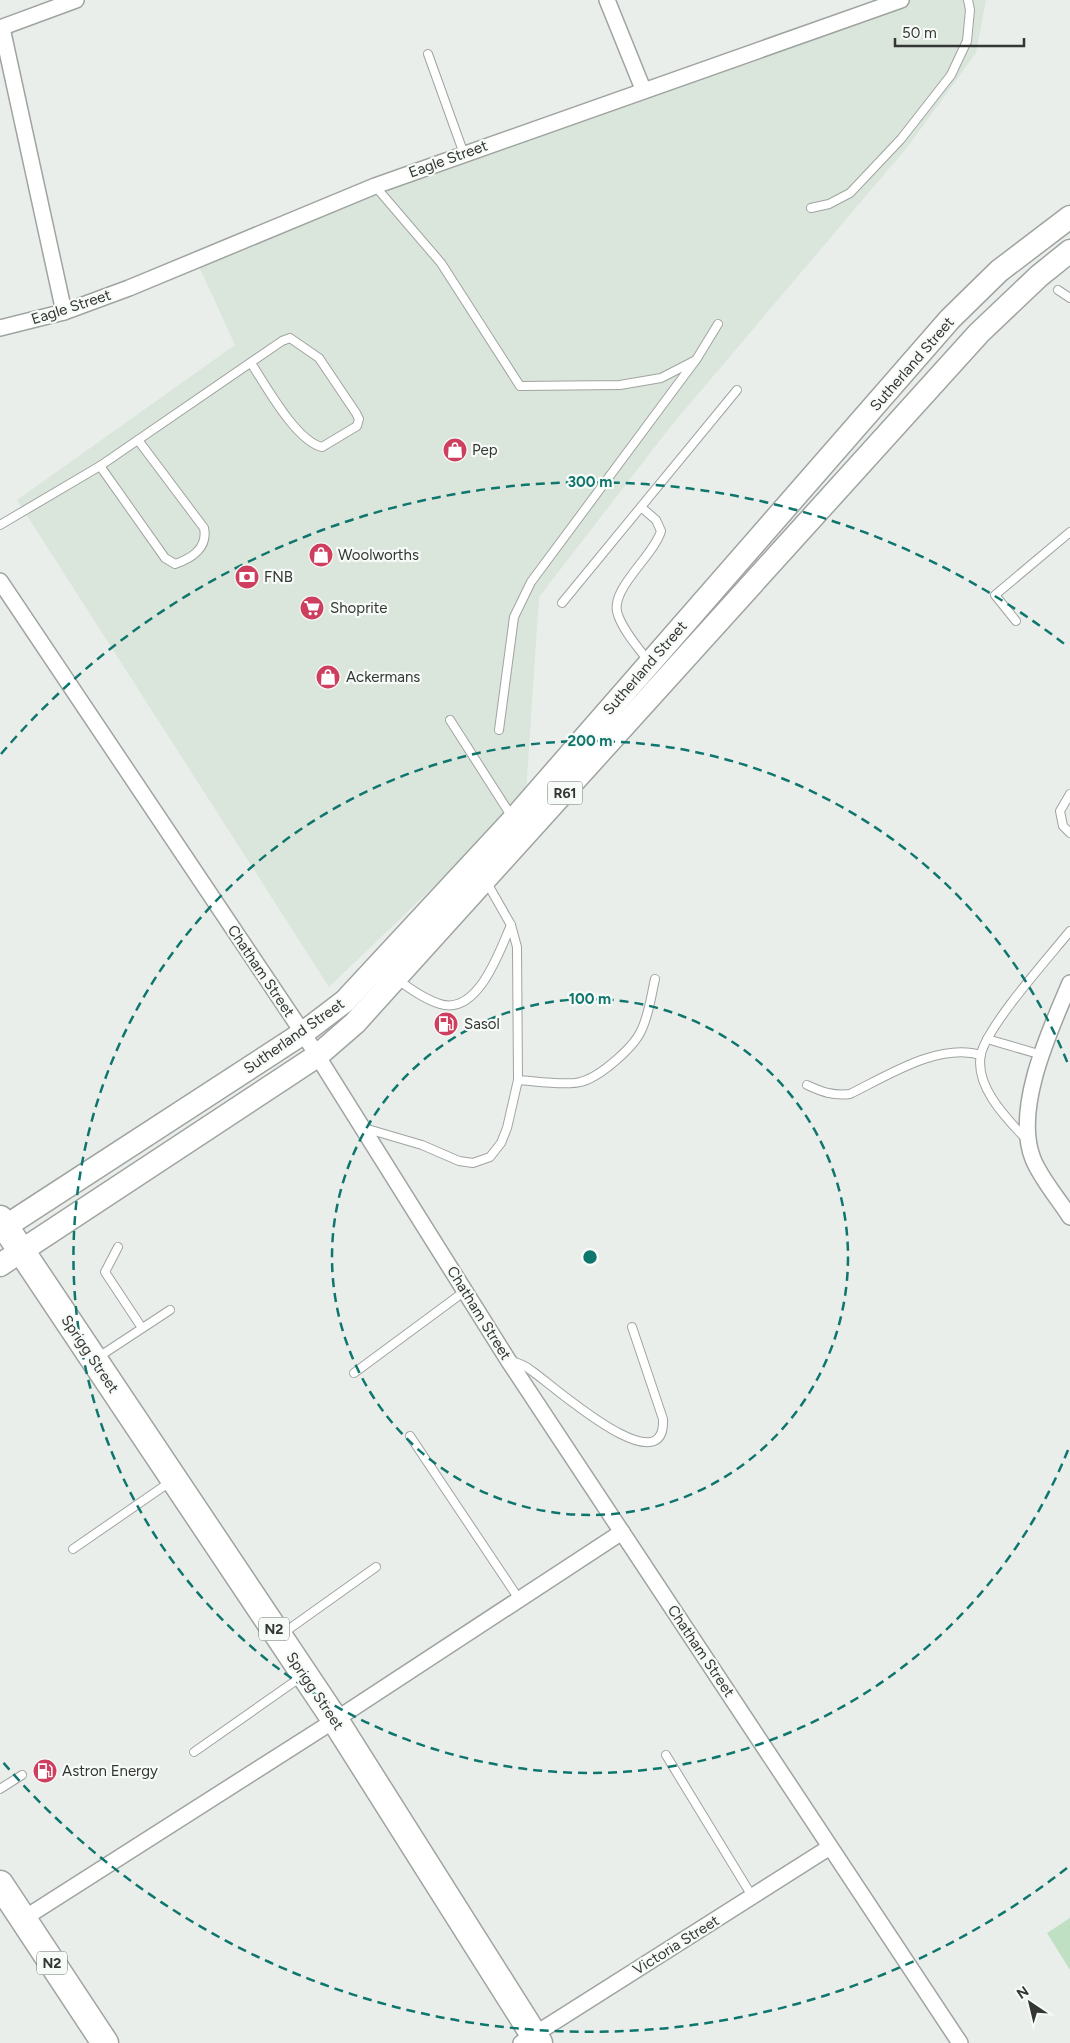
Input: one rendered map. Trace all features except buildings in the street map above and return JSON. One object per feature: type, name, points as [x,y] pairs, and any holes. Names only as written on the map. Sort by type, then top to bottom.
[{"type":"highway","name":"Sprigg Street","points":[[2,1226],[10,1258],[94,1360],[335,1720],[531,2040]]},
{"type":"highway","name":"N2","points":[[0,1884],[104,2043]]},
{"type":"main road","name":"Sutherland Street","points":[[519,829],[649,663],[950,319],[999,271],[1070,217]]},
{"type":"main road","name":"Sutherland Street","points":[[2,1226],[303,1033],[345,1001],[480,872],[979,333],[1039,276],[1070,251]]},
{"type":"main road","name":"Sutherland Street","points":[[10,1258],[317,1056],[355,1023],[397,979],[480,872]]},
{"type":"street","points":[[64,312],[1,28],[76,0]]},
{"type":"street","points":[[607,0],[642,90]]},
{"type":"street","name":"Eagle Street","points":[[0,328],[64,312],[129,288],[375,186],[900,0]]},
{"type":"street","name":"Chatham Street","points":[[0,581],[303,1033],[508,1360],[960,2043]]},
{"type":"street","points":[[1070,983],[1047,1037],[1042,1054],[1030,1102],[1027,1140],[1034,1160],[1070,1217]]},
{"type":"street","points":[[23,1919],[335,1720],[622,1532]]},
{"type":"street","name":"Victoria Street","points":[[531,2040],[830,1846]]},
{"type":"lane","points":[[811,208],[829,204],[850,193],[901,139],[952,75],[967,41],[970,10],[968,0]]},
{"type":"lane","points":[[428,54],[464,154]]},
{"type":"lane","points":[[375,186],[441,263],[520,386],[641,382],[661,378],[696,360]]},
{"type":"lane","points":[[1058,290],[1070,298]]},
{"type":"lane","points":[[498,730],[514,617],[521,600],[531,582],[696,360],[718,324]]},
{"type":"lane","points":[[0,525],[100,466],[282,341],[290,338],[297,341],[318,358],[359,419],[357,426],[322,447],[310,443],[300,433],[251,363]]},
{"type":"lane","points":[[562,603],[737,390]]},
{"type":"lane","points":[[100,466],[164,558],[175,564],[186,559],[203,547],[206,536],[204,528],[138,440]]},
{"type":"lane","points":[[641,507],[656,520],[661,531],[654,548],[621,590],[617,601],[617,613],[649,663]]},
{"type":"lane","points":[[1016,621],[996,595],[1070,532]]},
{"type":"lane","points":[[450,720],[519,829]]},
{"type":"lane","points":[[1070,794],[1060,811],[1063,826],[1070,833]]},
{"type":"lane","points":[[362,1128],[422,1145],[459,1161],[473,1163],[490,1157],[501,1143],[507,1128],[518,1080],[518,947],[511,925],[480,872]]},
{"type":"lane","points":[[397,979],[417,993],[442,1005],[463,1001],[479,988],[492,968],[511,925]]},
{"type":"lane","points":[[1027,1140],[1003,1115],[991,1098],[982,1070],[981,1055],[987,1039],[1006,1012],[1070,931]]},
{"type":"lane","points":[[518,1080],[579,1082],[593,1077],[612,1063],[641,1033],[647,1017],[655,979]]},
{"type":"lane","points":[[987,1039],[1042,1054]]},
{"type":"lane","points":[[807,1085],[826,1094],[838,1096],[850,1094],[938,1054],[966,1051],[981,1055]]},
{"type":"lane","points":[[118,1247],[105,1272],[142,1328]]},
{"type":"lane","points":[[354,1373],[465,1291]]},
{"type":"lane","points":[[94,1360],[170,1310]]},
{"type":"lane","points":[[508,1360],[532,1370],[620,1436],[649,1442],[662,1434],[663,1419],[632,1327]]},
{"type":"lane","points":[[410,1436],[519,1600]]},
{"type":"lane","points":[[74,1549],[174,1479]]},
{"type":"lane","points":[[279,1636],[376,1567]]},
{"type":"lane","points":[[194,1752],[305,1675]]},
{"type":"lane","points":[[666,1755],[752,1896]]},
{"type":"lane","points":[[0,1789],[22,1776]]},
{"type":"shaded area","points":[[904,0],[986,0],[976,53],[909,145],[671,426],[539,597],[526,793],[478,844],[329,987],[17,500],[235,345],[196,260]]},
{"type":"green space","points":[[1070,1918],[1070,1970],[1047,1933]]},
{"type":"place","name":"Pep","points":[[455,450]]},
{"type":"place","name":"Woolworths","points":[[321,555]]},
{"type":"place","name":"FNB","points":[[247,577]]},
{"type":"place","name":"Shoprite","points":[[312,608]]},
{"type":"place","name":"Ackermans","points":[[328,677]]},
{"type":"place","name":"Sasol","points":[[446,1024]]},
{"type":"place","name":"Astron Energy","points":[[45,1771]]}]
